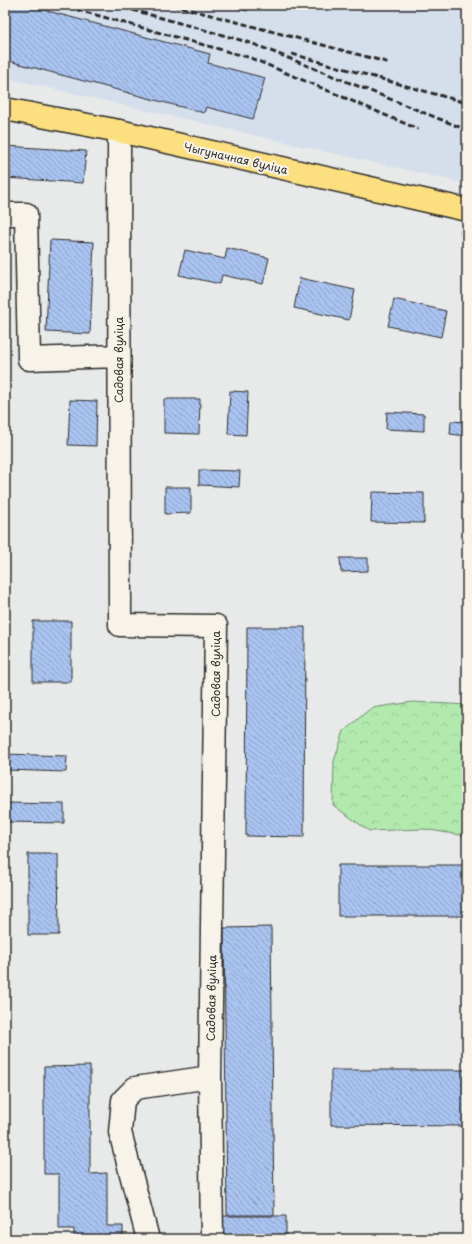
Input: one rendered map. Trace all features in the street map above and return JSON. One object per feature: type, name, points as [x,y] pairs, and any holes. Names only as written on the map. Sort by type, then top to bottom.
[{"type":"main road","name":"Чыгуначная вуліца","points":[[5,109],[119,131],[467,210]]},
{"type":"street","name":"Садовая вуліца","points":[[119,131],[118,356],[120,625],[216,626],[210,1077],[212,1239]]},
{"type":"street","points":[[5,214],[26,214],[30,358],[118,356]]},
{"type":"street","points":[[148,1239],[120,1132],[123,1100],[135,1088],[210,1077]]},
{"type":"shaded area","points":[[5,5],[467,5],[467,184],[5,78]]},
{"type":"green space","points":[[413,702],[467,705],[467,836],[423,829],[369,831],[333,805],[334,761],[344,731],[371,708]]},
{"type":"building","points":[[5,5],[25,5],[210,54],[208,63],[265,78],[253,119],[206,107],[204,113],[5,60]]},
{"type":"building","points":[[227,5],[249,5],[247,11]]},
{"type":"building","points":[[5,146],[86,151],[83,183],[5,178]]},
{"type":"building","points":[[50,240],[94,242],[90,334],[46,332]]},
{"type":"building","points":[[227,248],[269,258],[263,284],[222,275],[220,284],[179,275],[185,250],[225,259]]},
{"type":"building","points":[[300,278],[355,290],[349,320],[294,308]]},
{"type":"building","points":[[394,299],[446,311],[441,337],[388,326]]},
{"type":"building","points":[[230,391],[248,392],[246,435],[228,434]]},
{"type":"building","points":[[164,399],[200,399],[199,434],[164,433]]},
{"type":"building","points":[[70,400],[97,401],[96,446],[68,445]]},
{"type":"building","points":[[387,412],[424,414],[424,431],[386,429]]},
{"type":"building","points":[[451,421],[467,422],[467,436],[450,434]]},
{"type":"building","points":[[199,470],[240,471],[239,487],[199,485]]},
{"type":"building","points":[[165,487],[191,487],[191,513],[165,514]]},
{"type":"building","points":[[372,492],[424,493],[424,523],[371,522]]},
{"type":"building","points":[[340,558],[368,558],[368,571],[341,572]]},
{"type":"building","points":[[33,621],[71,621],[71,682],[33,682]]},
{"type":"building","points":[[247,627],[305,627],[304,837],[246,836]]},
{"type":"building","points":[[5,754],[67,756],[66,772],[5,770]]},
{"type":"building","points":[[5,803],[64,804],[64,823],[5,822]]},
{"type":"building","points":[[28,854],[58,854],[59,935],[28,935]]},
{"type":"building","points":[[338,865],[467,865],[467,916],[338,916]]},
{"type":"building","points":[[271,927],[274,1215],[227,1215],[224,928]]},
{"type":"building","points":[[90,1066],[90,1174],[107,1173],[107,1226],[123,1226],[123,1239],[74,1239],[74,1229],[59,1229],[59,1174],[44,1174],[44,1067]]},
{"type":"building","points":[[331,1070],[467,1070],[467,1126],[331,1125]]},
{"type":"building","points":[[219,1216],[286,1216],[286,1239],[219,1239]]},
{"type":"railway","points":[[60,5],[251,58],[418,129]]},
{"type":"railway","points":[[115,5],[251,43],[467,130]]},
{"type":"railway","points":[[173,5],[390,63]]},
{"type":"railway","points":[[292,54],[467,103]]}]
